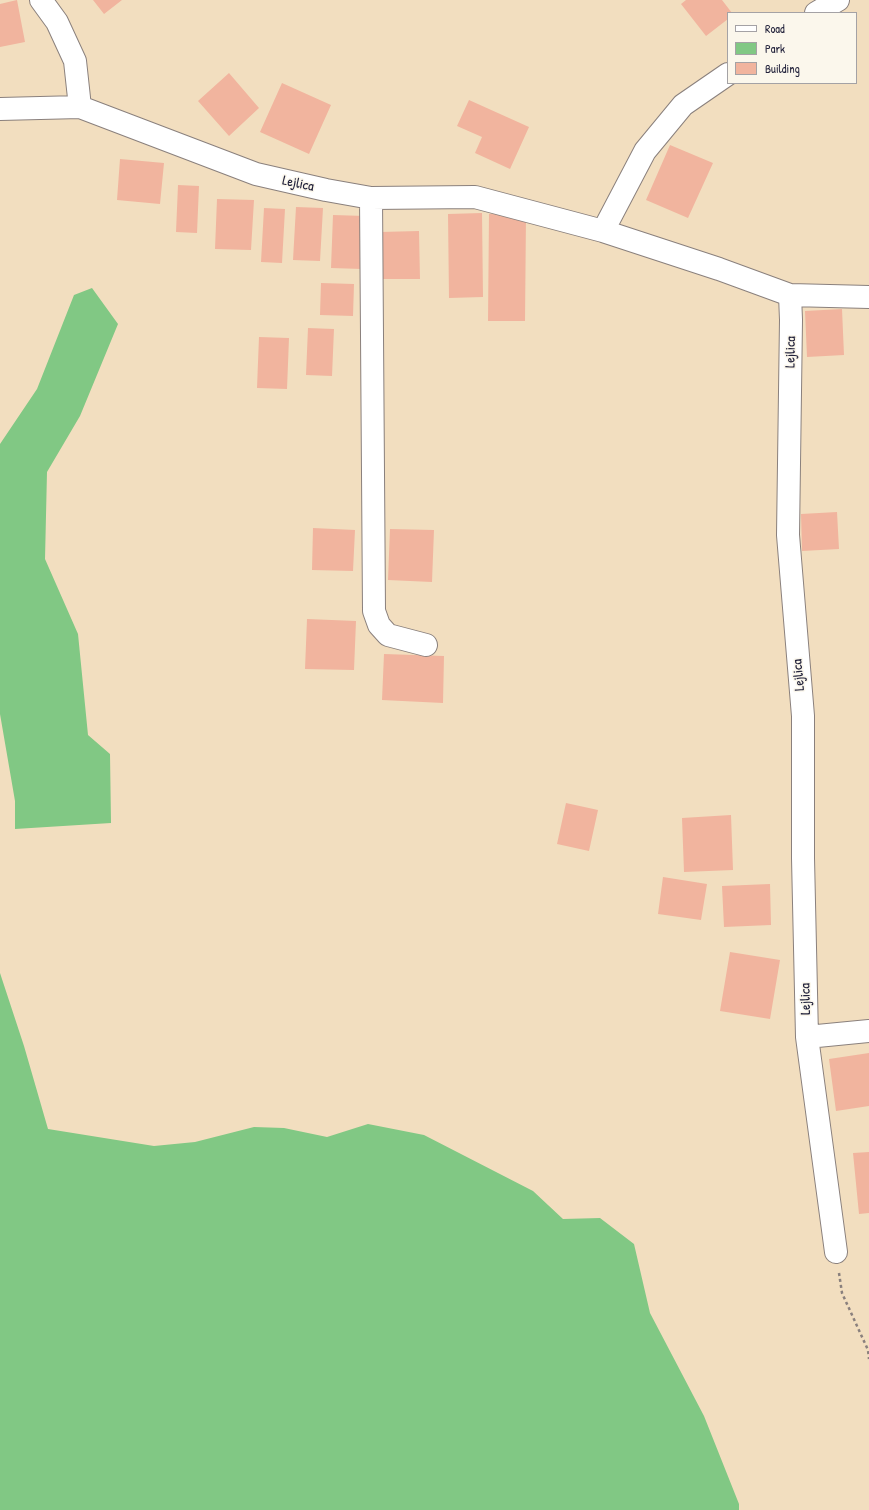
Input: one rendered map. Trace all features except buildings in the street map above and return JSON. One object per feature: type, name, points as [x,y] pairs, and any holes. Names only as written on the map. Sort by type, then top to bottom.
[{"type":"street","points":[[41,0],[57,22],[75,61],[80,106]]},
{"type":"street","points":[[818,12],[838,0]]},
{"type":"street","points":[[603,231],[645,151],[683,105],[727,75]]},
{"type":"street","name":"Lejlica","points":[[0,109],[80,106],[256,174],[326,190],[371,198],[475,197],[603,231],[719,269],[790,295],[791,320],[788,535],[803,716],[803,858],[807,1037],[836,1252]]},
{"type":"street","points":[[371,198],[374,611],[379,625],[388,635],[426,645]]},
{"type":"street","points":[[790,295],[869,297]]},
{"type":"street","points":[[807,1037],[869,1031]]},
{"type":"path","points":[[836,1252],[842,1293],[868,1350],[869,1359]]},
{"type":"green space","points":[[92,288],[118,324],[80,416],[47,472],[45,559],[78,634],[88,735],[110,754],[111,823],[15,829],[15,801],[0,714],[0,444],[37,389],[74,295]]},
{"type":"green space","points":[[0,973],[24,1046],[48,1129],[154,1146],[195,1142],[254,1127],[284,1128],[327,1137],[368,1124],[424,1135],[533,1191],[563,1219],[600,1218],[634,1244],[650,1313],[704,1416],[739,1504],[739,1510],[0,1510]]}]
